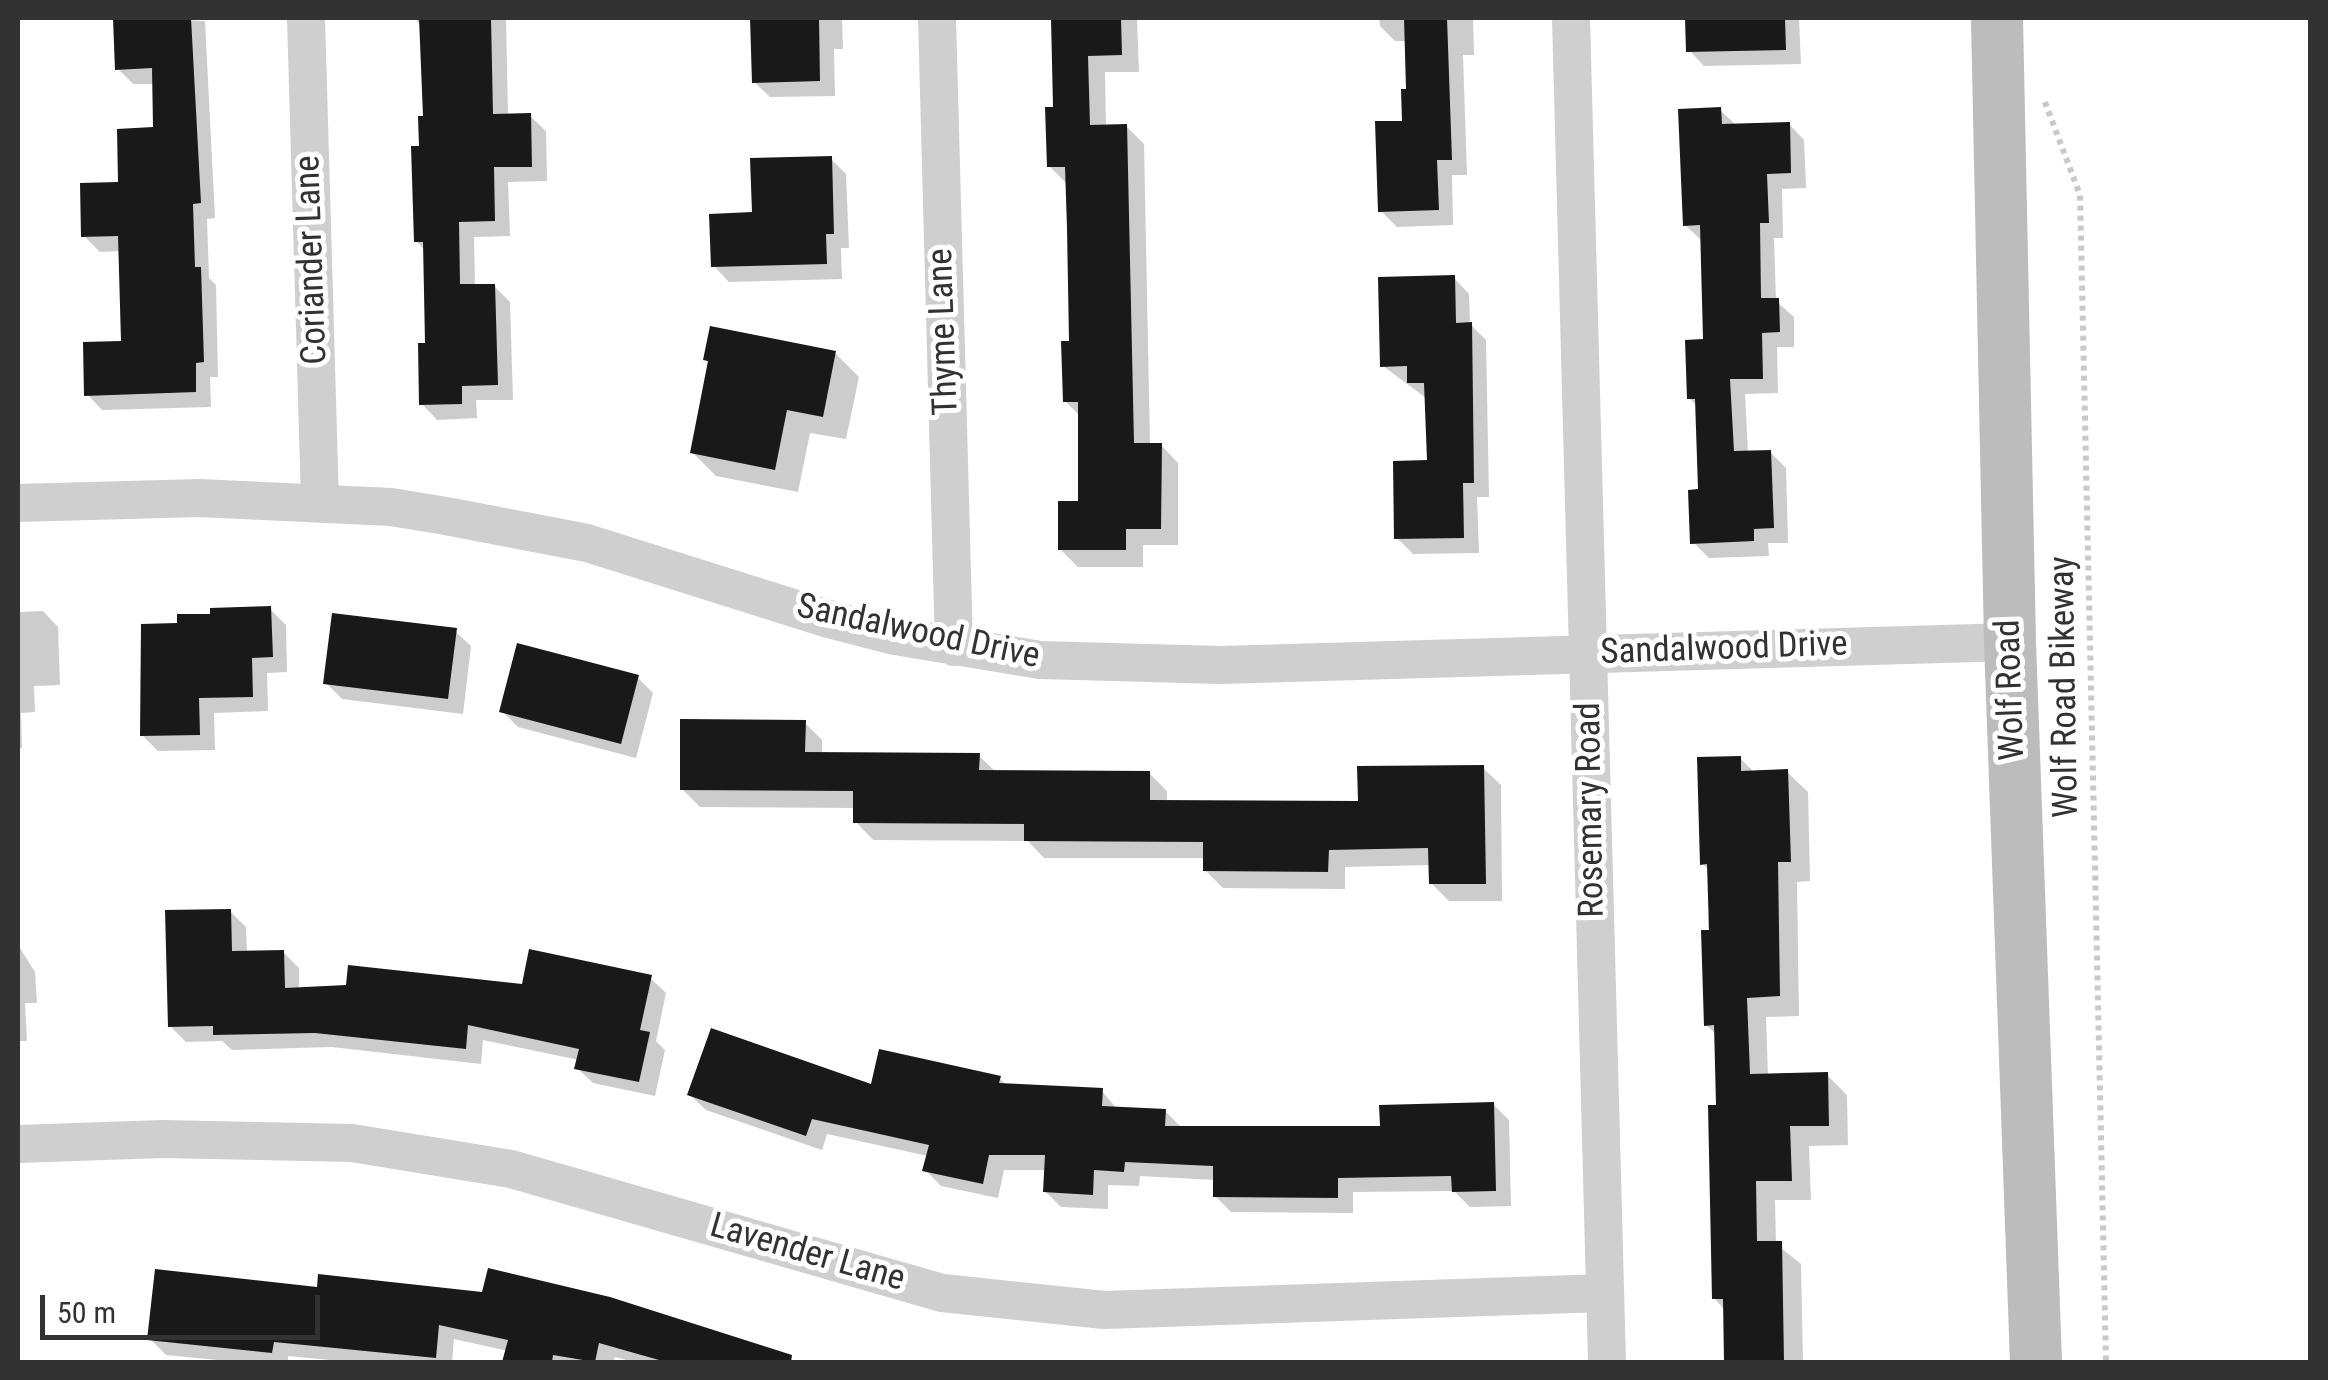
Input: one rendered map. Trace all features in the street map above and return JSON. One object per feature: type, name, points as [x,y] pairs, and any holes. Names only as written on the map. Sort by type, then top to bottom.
[{"type":"main road","name":"Wolf Road","points":[[1997,18],[2010,642],[2036,1362]]},
{"type":"street","name":"Coriander Lane","points":[[306,18],[320,502]]},
{"type":"street","name":"Thyme Lane","points":[[936,18],[954,648]]},
{"type":"street","name":"Rosemary Road","points":[[1571,18],[1606,1362]]},
{"type":"street","name":"Sandalwood Drive","points":[[18,503],[199,498],[320,502],[446,516],[587,543],[825,618],[954,648],[1040,660],[1127,666],[2010,642]]},
{"type":"street","name":"Lavender Lane","points":[[18,1144],[163,1140],[352,1143],[511,1169],[942,1292],[1104,1310],[1604,1293]]},
{"type":"path","name":"Wolf Road Bikeway","points":[[2040,87],[2080,194],[2106,1362]]},
{"type":"building","points":[[113,18],[191,18],[201,203],[193,204],[195,267],[201,267],[204,362],[196,363],[196,392],[84,396],[83,342],[121,341],[118,236],[81,237],[80,183],[118,182],[117,129],[153,127],[152,68],[115,70]]},
{"type":"building","points":[[419,18],[491,18],[493,114],[531,113],[532,167],[494,167],[495,221],[459,222],[460,284],[495,284],[498,385],[462,386],[462,404],[419,405],[418,343],[425,343],[423,242],[414,242],[411,146],[419,146],[418,116],[423,116]]},
{"type":"building","points":[[750,18],[819,18],[820,81],[752,83]]},
{"type":"building","points":[[1051,18],[1121,18],[1122,55],[1088,56],[1090,125],[1127,124],[1134,443],[1162,443],[1161,529],[1126,529],[1126,550],[1058,550],[1058,501],[1078,501],[1078,402],[1063,402],[1061,341],[1069,341],[1067,228],[1065,167],[1047,167],[1045,107],[1053,107]]},
{"type":"building","points":[[1404,18],[1447,18],[1452,160],[1437,160],[1439,210],[1378,212],[1375,121],[1402,121],[1401,89],[1406,89]]},
{"type":"building","points":[[1685,18],[1785,18],[1786,50],[1686,52]]},
{"type":"building","points":[[1721,107],[1722,124],[1790,122],[1791,173],[1767,174],[1769,223],[1760,223],[1761,298],[1779,298],[1780,332],[1762,333],[1763,379],[1730,379],[1734,451],[1771,450],[1774,528],[1754,529],[1754,541],[1690,544],[1688,490],[1698,489],[1695,399],[1687,399],[1685,340],[1703,339],[1700,225],[1683,226],[1678,109]]},
{"type":"building","points":[[832,156],[834,234],[826,234],[827,264],[711,267],[709,214],[752,212],[750,158]]},
{"type":"building","points":[[1455,275],[1456,323],[1472,322],[1474,483],[1463,483],[1464,538],[1394,539],[1393,461],[1427,460],[1424,383],[1407,383],[1407,366],[1380,367],[1378,277]]},
{"type":"building","points":[[710,326],[836,351],[823,417],[787,410],[775,470],[690,453],[708,361],[703,360]]},
{"type":"building","points":[[271,606],[273,657],[252,658],[253,697],[199,698],[200,735],[140,736],[141,624],[177,623],[177,614],[210,614],[210,608]]},
{"type":"building","points":[[332,613],[457,628],[448,699],[323,684]]},
{"type":"building","points":[[517,643],[639,675],[621,744],[499,712]]},
{"type":"building","points":[[680,719],[806,720],[805,752],[980,753],[979,770],[1150,771],[1150,800],[1358,801],[1357,766],[1484,765],[1486,884],[1429,884],[1428,848],[1329,850],[1328,872],[1203,871],[1203,842],[1024,841],[1024,824],[853,823],[853,791],[680,790]]},
{"type":"building","points":[[1741,756],[1741,771],[1788,769],[1791,862],[1778,862],[1780,996],[1747,998],[1750,1074],[1828,1072],[1829,1126],[1790,1126],[1792,1181],[1756,1181],[1757,1241],[1782,1241],[1784,1362],[1724,1362],[1723,1299],[1712,1299],[1708,1105],[1716,1105],[1714,1025],[1704,1026],[1701,930],[1709,930],[1707,864],[1700,865],[1697,757]]},
{"type":"building","points":[[231,909],[232,951],[284,950],[285,988],[346,985],[348,965],[522,984],[529,949],[652,975],[640,1030],[650,1032],[639,1082],[574,1069],[579,1049],[468,1025],[466,1049],[315,1033],[213,1035],[213,1026],[168,1027],[165,910]]},
{"type":"building","points":[[711,1028],[871,1084],[879,1049],[1001,1076],[999,1083],[1103,1088],[1102,1106],[1166,1109],[1165,1126],[1380,1126],[1379,1105],[1494,1102],[1496,1191],[1452,1192],[1451,1176],[1338,1178],[1338,1198],[1213,1197],[1213,1166],[1125,1162],[1124,1172],[1094,1170],[1093,1195],[1043,1192],[1045,1155],[989,1155],[983,1184],[922,1171],[929,1145],[812,1119],[806,1136],[687,1095]]},
{"type":"building","points":[[488,1268],[610,1297],[792,1355],[791,1362],[666,1362],[599,1343],[595,1362],[553,1355],[552,1362],[502,1362],[508,1340],[439,1325],[436,1358],[274,1342],[272,1353],[147,1340],[155,1269],[317,1287],[318,1274],[482,1292]]}]
